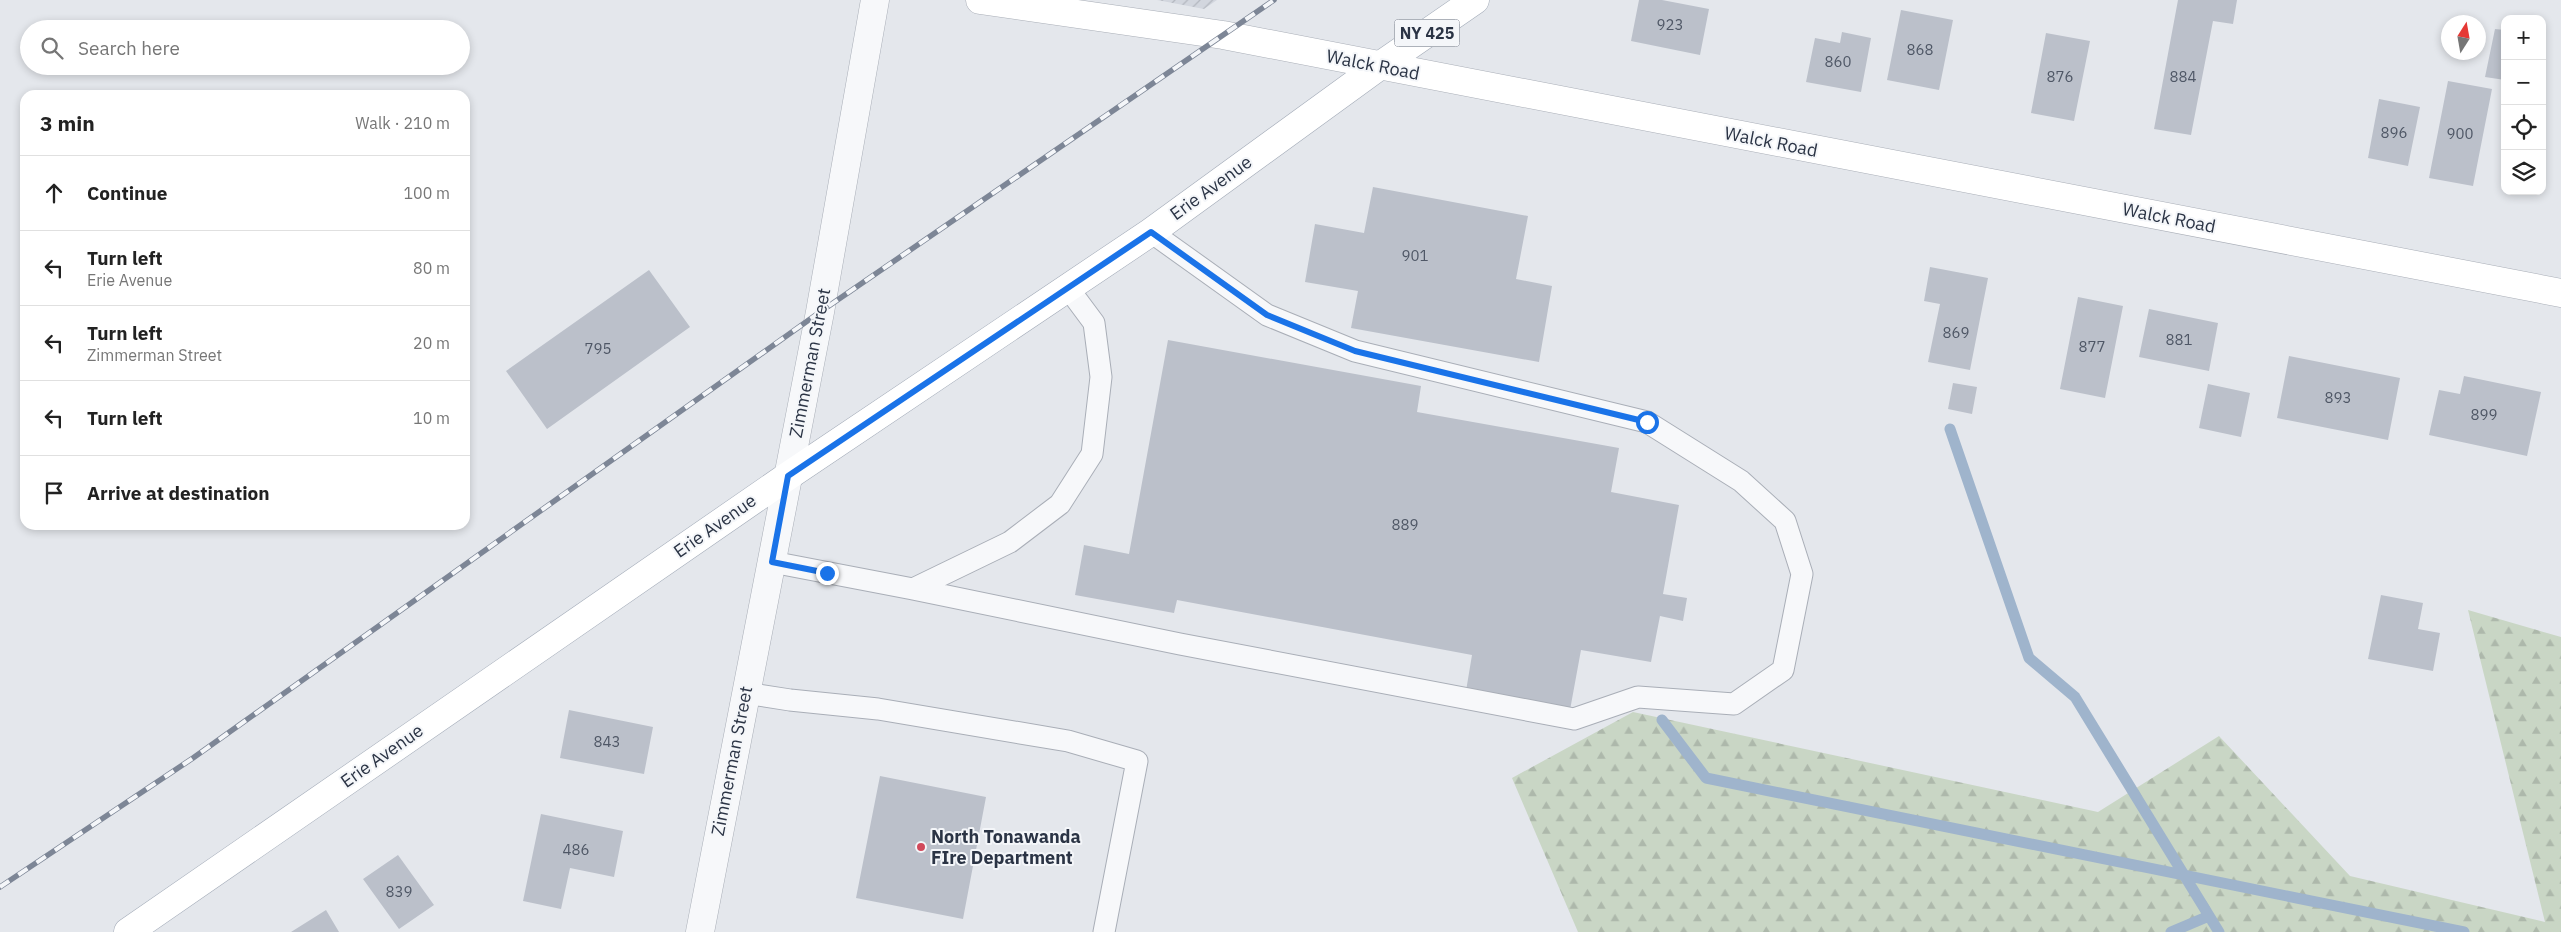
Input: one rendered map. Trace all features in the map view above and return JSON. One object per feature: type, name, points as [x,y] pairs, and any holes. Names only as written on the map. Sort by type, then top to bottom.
[{"type":"main road","name":"Walck Road","points":[[980,0],[1223,35],[1378,67],[2561,293]]},
{"type":"main road","name":"Erie Avenue","points":[[128,932],[788,476],[1151,232],[1378,67],[1475,0]]},
{"type":"street","name":"Zimmerman Street","points":[[700,932],[822,302],[874,0]]},
{"type":"lane","points":[[772,562],[1180,644],[1574,719],[1638,697],[1734,704],[1783,670],[1802,574],[1785,521],[1741,480],[1647,422],[1355,351],[1267,315],[1151,232]]},
{"type":"lane","points":[[912,589],[1017,537],[1060,504],[1092,454],[1101,377],[1094,323],[1068,288]]},
{"type":"lane","points":[[745,693],[790,700],[878,709],[1068,741],[1117,757],[1137,761],[1104,932]]},
{"type":"shaded area","points":[[1157,0],[1217,0],[1204,9]]},
{"type":"green space","points":[[2468,610],[2561,637],[2561,932],[1578,932],[1512,778],[1633,712],[2098,812],[2219,736],[2350,876],[2545,922]]},
{"type":"building","points":[[1639,0],[1662,0],[1709,9],[1700,55],[1631,41]]},
{"type":"building","points":[[2178,0],[2237,0],[2233,24],[2213,21],[2191,135],[2154,129]]},
{"type":"building","points":[[1901,10],[1953,20],[1939,90],[1887,80]]},
{"type":"building","points":[[2495,29],[2501,30],[2501,79],[2485,77]]},
{"type":"building","points":[[1842,32],[1871,38],[1861,92],[1806,82],[1815,38],[1840,43]]},
{"type":"building","points":[[2046,33],[2090,41],[2074,121],[2031,113]]},
{"type":"building","points":[[2448,81],[2492,89],[2473,186],[2429,178]]},
{"type":"building","points":[[2379,99],[2420,107],[2408,166],[2368,158]]},
{"type":"building","points":[[1373,187],[1528,216],[1516,279],[1552,286],[1539,362],[1351,328],[1358,291],[1305,282],[1315,224],[1364,233]]},
{"type":"building","points":[[1930,267],[1988,278],[1970,370],[1928,362],[1940,304],[1924,301]]},
{"type":"building","points":[[649,270],[690,327],[547,429],[506,371]]},
{"type":"building","points":[[2078,297],[2123,306],[2105,398],[2060,389]]},
{"type":"building","points":[[2149,309],[2218,323],[2209,371],[2139,357]]},
{"type":"building","points":[[1168,340],[1421,386],[1417,412],[1619,448],[1611,492],[1679,505],[1663,594],[1687,598],[1683,621],[1660,616],[1651,662],[1581,650],[1570,710],[1466,691],[1472,655],[1177,600],[1174,613],[1075,595],[1084,545],[1129,554]]},
{"type":"building","points":[[2289,356],[2400,378],[2388,440],[2277,418]]},
{"type":"building","points":[[2464,376],[2541,392],[2527,456],[2429,435],[2439,390],[2460,394]]},
{"type":"building","points":[[1953,383],[1977,387],[1972,414],[1948,409]]},
{"type":"building","points":[[2208,384],[2250,393],[2241,437],[2199,428]]},
{"type":"building","points":[[2381,595],[2423,603],[2418,629],[2440,633],[2433,671],[2368,659]]},
{"type":"building","points":[[569,710],[653,727],[644,774],[560,758]]},
{"type":"building","name":"North Tonawanda FIre Department","points":[[880,776],[986,797],[963,919],[856,898]]},
{"type":"building","points":[[541,814],[623,831],[614,877],[570,868],[561,909],[523,901]]},
{"type":"building","points":[[398,855],[434,905],[399,929],[363,879]]},
{"type":"building","points":[[326,910],[339,932],[291,932]]},
{"type":"waterway","points":[[1950,429],[2029,658],[2075,697],[2219,932]]},
{"type":"waterway","points":[[1662,720],[1706,778],[2464,932]]},
{"type":"waterway","points":[[2171,932],[2209,916]]},
{"type":"railway","points":[[0,887],[193,758],[820,312],[1274,0]]},
{"type":"place","name":"North Tonawanda FIre Department","points":[[921,847]]},
{"type":"route","points":[[827,573],[772,562],[788,476],[1151,232],[1267,315],[1355,351],[1647,422]]}]
